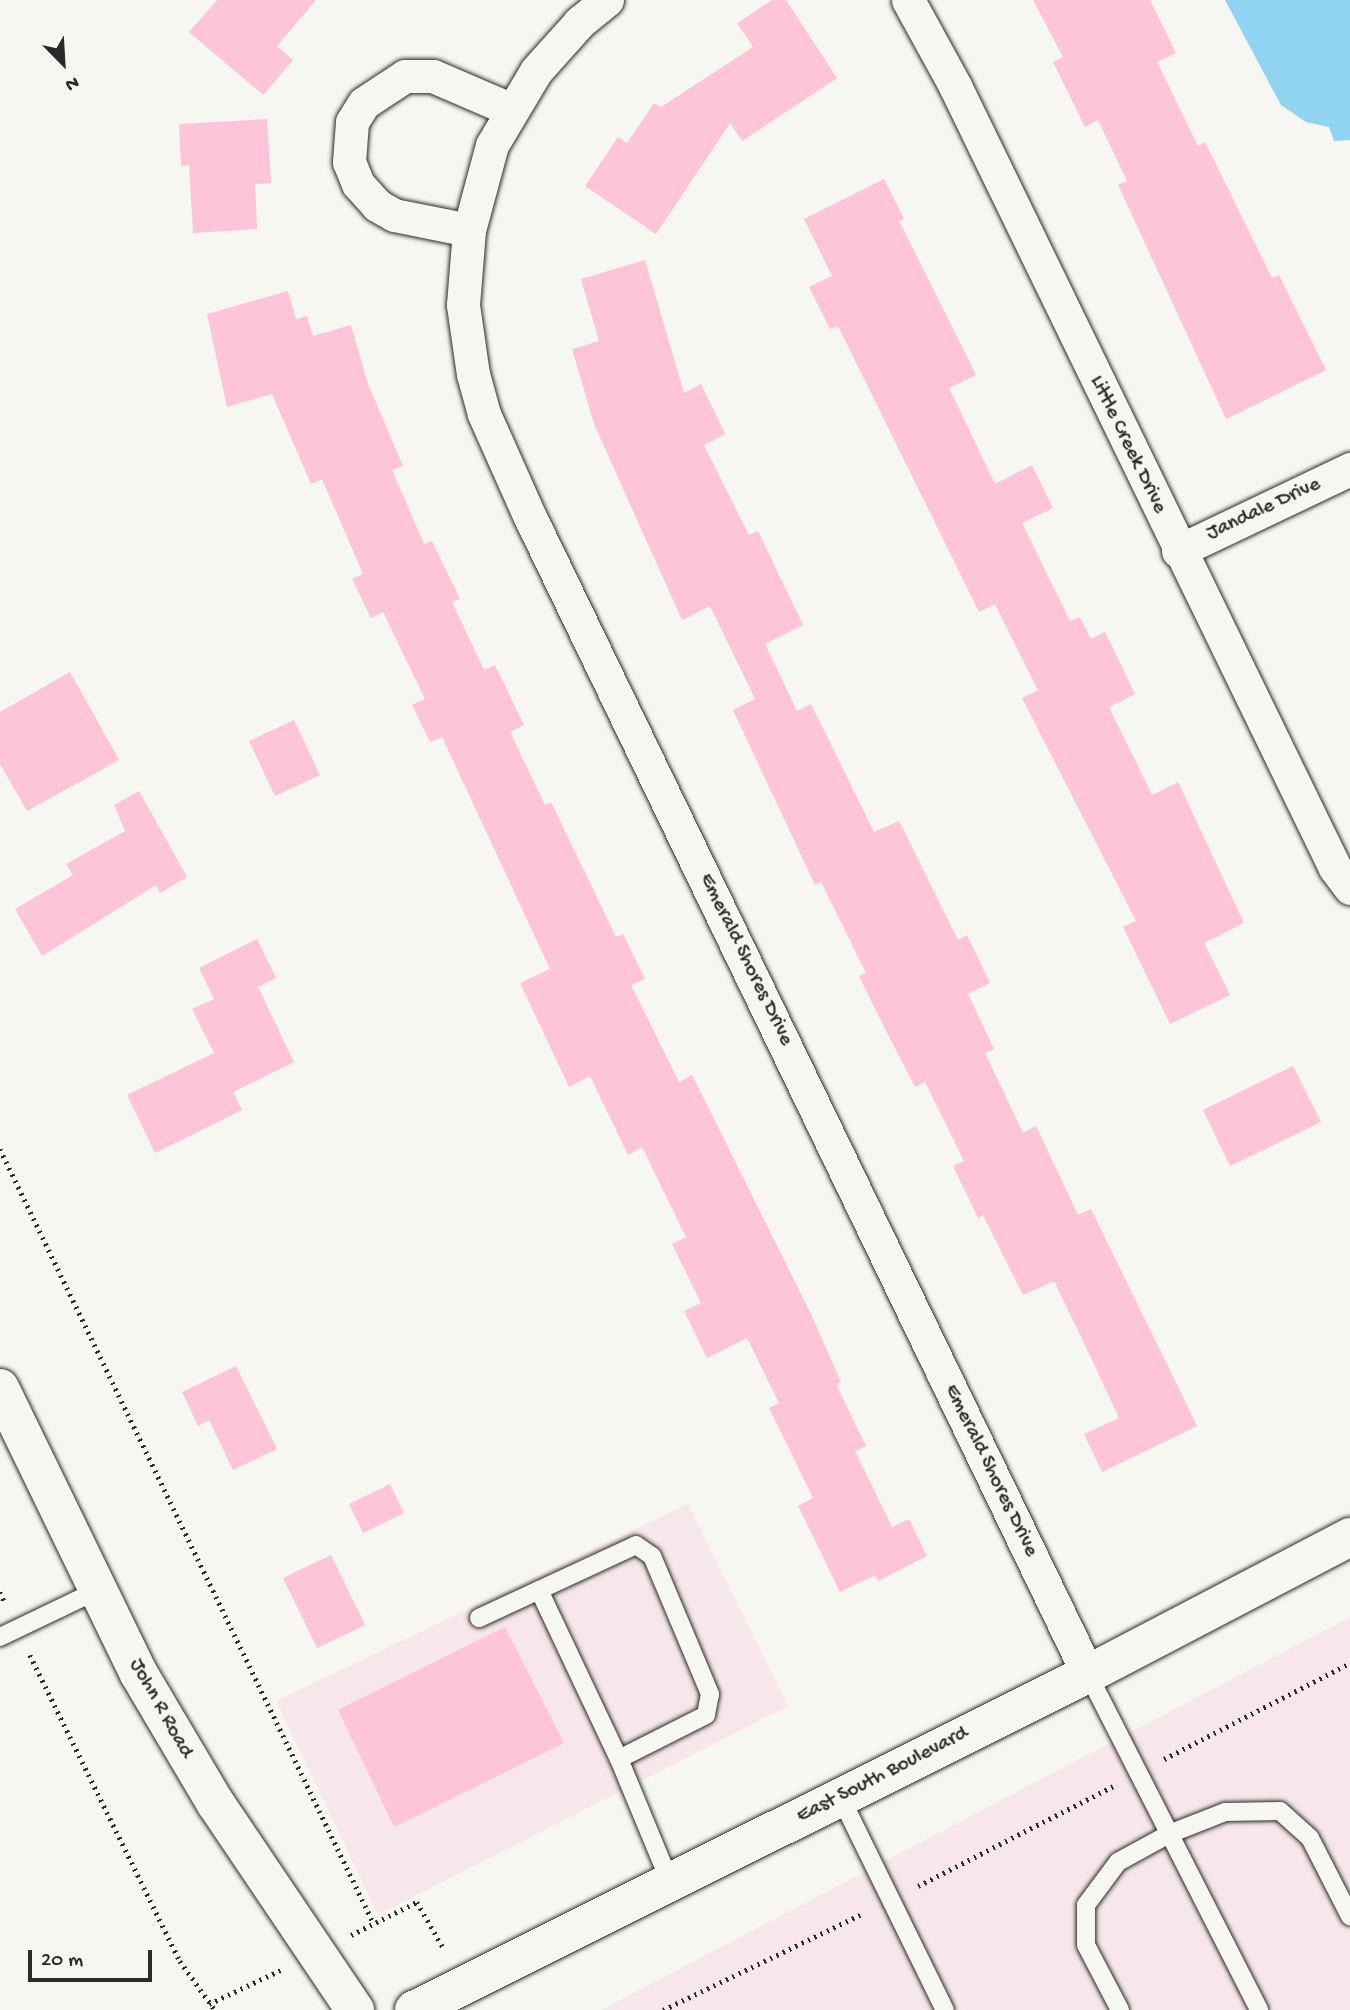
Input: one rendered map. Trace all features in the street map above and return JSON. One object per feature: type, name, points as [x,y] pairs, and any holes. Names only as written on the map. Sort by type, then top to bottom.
[{"type":"street","name":"Emerald Shores Drive","points":[[607,0],[579,23],[545,62],[492,145],[469,230],[463,305],[467,338],[484,414],[1088,1674]]},
{"type":"street","name":"Little Creek Drive","points":[[908,0],[955,86],[1178,551],[1335,868],[1350,888]]},
{"type":"street","points":[[469,230],[394,215],[377,205],[358,184],[349,162],[352,122],[364,103],[405,76],[433,76],[512,110]]},
{"type":"street","name":"Jandale Drive","points":[[1178,551],[1350,469]]},
{"type":"street","name":"John R Road","points":[[0,1388],[98,1590],[184,1753],[313,1953],[355,2010]]},
{"type":"street","name":"East South Boulevard","points":[[414,2010],[1088,1674],[1350,1537]]},
{"type":"lane","points":[[479,1618],[636,1545],[652,1556],[710,1694],[706,1714],[619,1759]]},
{"type":"lane","points":[[0,1637],[98,1590]]},
{"type":"lane","points":[[539,1590],[619,1759],[670,1882]]},
{"type":"lane","points":[[1088,1674],[1259,2010]]},
{"type":"lane","points":[[841,1798],[945,2010]]},
{"type":"lane","points":[[1120,2010],[1086,1945],[1086,1905],[1118,1862],[1169,1834],[1225,1812],[1280,1811],[1310,1838],[1350,1916]]},
{"type":"path","points":[[0,1149],[374,1924]]},
{"type":"path","points":[[0,1592],[180,1961],[215,2010]]},
{"type":"path","points":[[1164,1759],[1350,1664]]},
{"type":"path","points":[[916,1887],[1116,1784]]},
{"type":"path","points":[[359,1932],[417,1902],[435,1935]]},
{"type":"path","points":[[663,2010],[867,1912]]},
{"type":"path","points":[[209,2004],[250,1985]]},
{"type":"shaded area","points":[[688,1504],[788,1706],[378,1915],[276,1701]]},
{"type":"shaded area","points":[[1350,1617],[1350,2010],[601,2010]]},
{"type":"water","points":[[1225,0],[1350,0],[1350,140],[1334,141],[1329,127],[1306,122],[1281,105]]},
{"type":"building","points":[[217,0],[316,0],[277,46],[293,60],[263,95],[189,32]]},
{"type":"building","points":[[772,0],[786,0],[837,78],[742,141],[730,123],[656,234],[585,186],[618,137],[627,143],[654,103],[661,107],[753,47],[737,23]]},
{"type":"building","points":[[1033,0],[1150,0],[1176,53],[1157,62],[1198,146],[1205,142],[1272,278],[1279,275],[1326,370],[1226,419],[1118,185],[1127,181],[1098,120],[1085,127],[1053,62],[1063,57]]},
{"type":"building","points":[[267,119],[271,183],[255,184],[257,229],[193,233],[189,165],[181,166],[179,124]]},
{"type":"building","points":[[884,179],[904,219],[899,221],[976,375],[949,388],[995,484],[1032,465],[1053,508],[1022,523],[1070,621],[1080,617],[1091,639],[1105,632],[1135,694],[1109,707],[1152,795],[1178,782],[1244,923],[1204,943],[1230,995],[1170,1024],[1123,927],[1136,921],[1022,698],[1038,690],[995,604],[979,612],[838,326],[830,329],[809,287],[832,276],[804,219]]},
{"type":"building","points":[[645,260],[684,393],[701,384],[725,434],[704,445],[749,535],[758,531],[803,625],[765,644],[797,711],[811,704],[874,832],[899,821],[958,940],[967,935],[990,983],[968,994],[994,1049],[985,1053],[1023,1133],[1036,1126],[1078,1215],[1091,1209],[1197,1426],[1102,1472],[1084,1434],[1119,1418],[1054,1281],[1023,1295],[983,1215],[978,1218],[953,1166],[964,1161],[925,1082],[915,1087],[881,1021],[859,976],[866,973],[821,882],[815,885],[733,710],[755,699],[710,606],[682,620],[594,424],[572,349],[599,341],[581,279]]},
{"type":"building","points":[[288,291],[296,319],[307,316],[313,336],[351,325],[368,384],[403,466],[392,470],[424,544],[432,541],[460,599],[452,602],[484,670],[495,665],[524,725],[510,732],[545,805],[551,802],[616,937],[623,934],[645,979],[631,985],[679,1082],[692,1075],[812,1316],[841,1382],[836,1384],[866,1446],[855,1451],[892,1527],[909,1519],[927,1556],[878,1581],[875,1575],[840,1592],[798,1506],[813,1498],[769,1408],[779,1403],[747,1338],[707,1358],[684,1311],[701,1303],[672,1244],[686,1237],[642,1147],[628,1155],[590,1076],[569,1087],[520,983],[550,969],[442,737],[430,742],[412,705],[425,699],[383,612],[371,618],[352,579],[363,574],[322,479],[311,484],[272,394],[227,407],[207,314]]},
{"type":"building","points":[[70,672],[119,760],[27,811],[0,764],[0,712]]},
{"type":"building","points":[[294,720],[320,775],[275,796],[249,741]]},
{"type":"building","points":[[139,791],[187,877],[160,893],[156,885],[42,956],[15,909],[73,875],[66,864],[125,831],[114,805]]},
{"type":"building","points":[[257,939],[276,978],[258,987],[294,1062],[233,1092],[242,1110],[155,1153],[127,1095],[214,1053],[192,1009],[214,999],[199,968]]},
{"type":"building","points":[[1293,1066],[1321,1122],[1230,1166],[1203,1110]]},
{"type":"building","points":[[236,1366],[277,1449],[233,1470],[209,1420],[198,1426],[182,1392]]},
{"type":"building","points":[[390,1484],[404,1513],[363,1533],[349,1504]]},
{"type":"building","points":[[331,1555],[365,1625],[317,1648],[283,1578]]},
{"type":"building","points":[[505,1627],[564,1743],[394,1827],[338,1710]]}]
